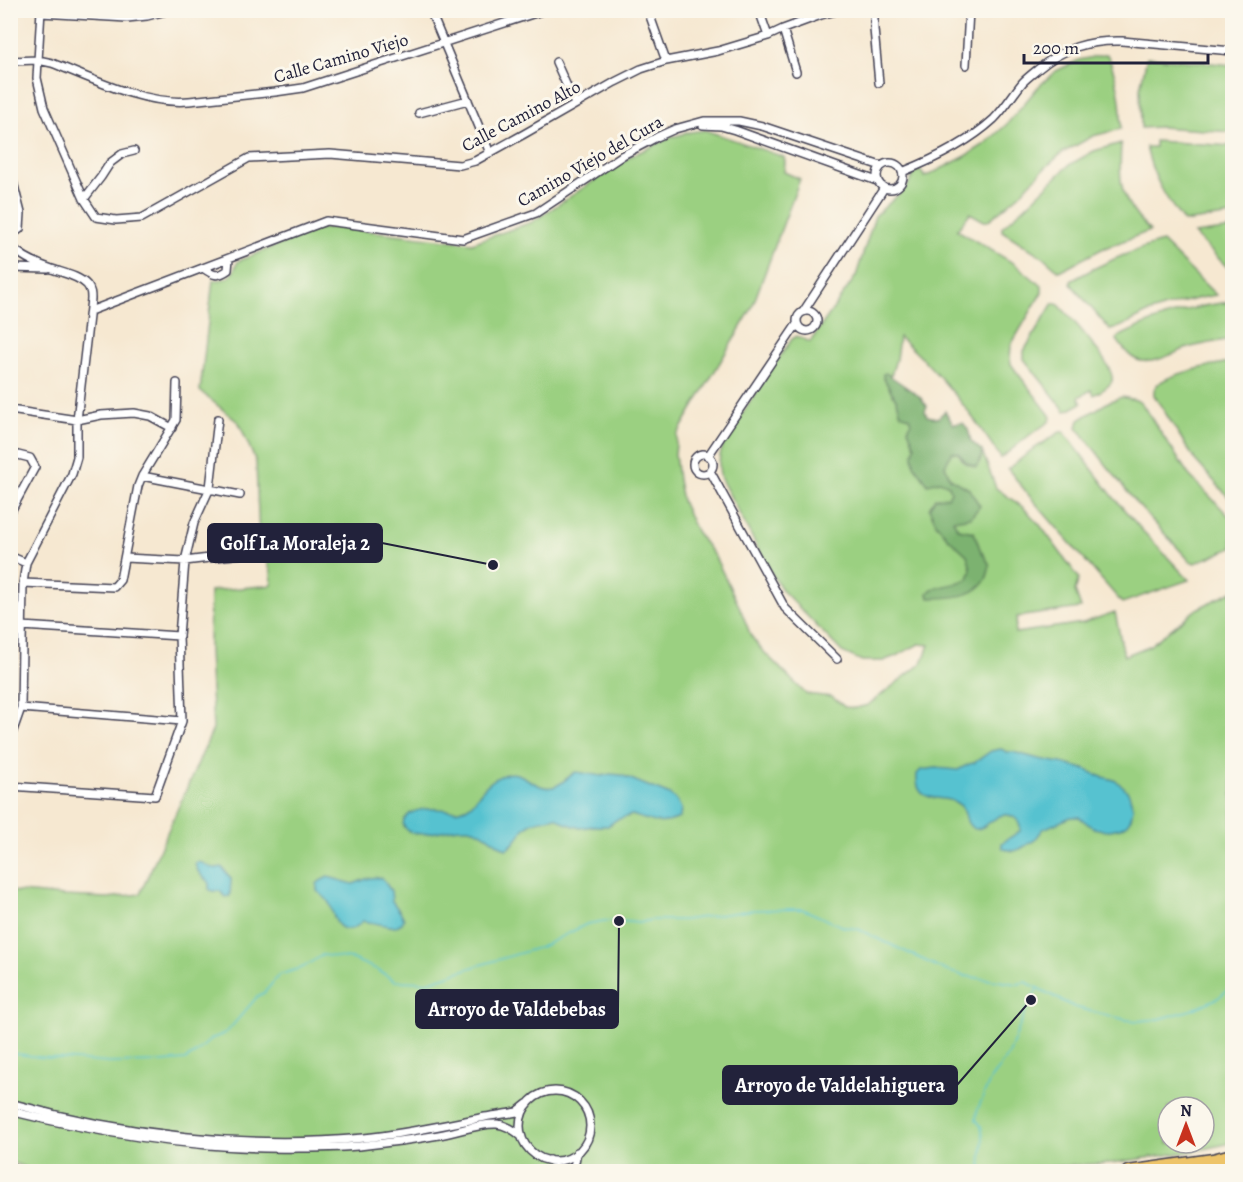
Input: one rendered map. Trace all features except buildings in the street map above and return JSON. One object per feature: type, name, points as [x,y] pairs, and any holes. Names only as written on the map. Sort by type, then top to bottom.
[{"type":"highway","points":[[1128,1172],[1233,1155]]},
{"type":"highway","points":[[10,1169],[16,1172]]},
{"type":"street","points":[[41,12],[127,18],[170,10]]},
{"type":"street","points":[[430,10],[490,153]]},
{"type":"street","name":"Calle Camino Viejo","points":[[10,61],[38,60],[52,63],[146,98],[176,102],[303,88],[545,10]]},
{"type":"street","points":[[759,10],[768,36]]},
{"type":"street","name":"Calle Camino Alto","points":[[41,12],[37,78],[44,108],[84,199],[96,217],[116,220],[142,218],[249,158],[330,154],[460,165],[475,161],[641,69],[666,61],[718,51],[840,10]]},
{"type":"street","points":[[874,10],[879,83]]},
{"type":"street","points":[[966,65],[969,10]]},
{"type":"street","points":[[650,16],[666,61]]},
{"type":"street","points":[[783,29],[796,72]]},
{"type":"street","points":[[902,172],[970,138],[996,117],[1025,80],[1047,61],[1066,50],[1089,43],[1122,41],[1233,51]]},
{"type":"street","points":[[556,62],[575,104]]},
{"type":"street","points":[[419,113],[468,100]]},
{"type":"street","name":"Camino Viejo del Cura","points":[[90,311],[326,221],[463,239],[536,213],[623,155],[657,137],[704,121],[739,120],[881,166]]},
{"type":"street","name":"Camino Viejo del Cura","points":[[689,125],[704,124],[735,130],[878,181]]},
{"type":"street","points":[[84,199],[110,163],[122,154],[134,152]]},
{"type":"street","points":[[891,163],[896,164],[902,172],[903,177],[899,186],[890,189],[884,188],[876,176],[881,166],[891,163]]},
{"type":"street","points":[[10,170],[21,213],[20,229],[10,236]]},
{"type":"street","points":[[799,327],[798,316],[804,312],[884,188]]},
{"type":"street","points":[[10,245],[18,254],[86,283],[91,299],[77,420],[77,457],[72,474],[26,563],[23,583],[21,708],[10,739]]},
{"type":"street","name":"Camino Viejo del Cura","points":[[203,268],[212,274],[221,275],[228,270],[229,258]]},
{"type":"street","points":[[10,268],[51,269]]},
{"type":"street","points":[[799,327],[807,332],[813,329],[816,323],[814,296]]},
{"type":"street","points":[[804,312],[810,312],[815,317]]},
{"type":"street","points":[[708,456],[788,338],[799,327]]},
{"type":"street","points":[[23,583],[114,587],[120,580],[138,486],[176,420],[177,383]]},
{"type":"street","points":[[10,410],[77,420],[134,413],[150,416],[172,428]]},
{"type":"street","points":[[10,786],[155,796],[183,721],[179,636],[185,561],[194,523],[210,488],[218,419]]},
{"type":"street","points":[[10,453],[30,458],[35,467],[11,512]]},
{"type":"street","points":[[698,455],[708,456],[713,463],[710,471],[704,474],[695,470],[693,464],[698,455]]},
{"type":"street","points":[[710,471],[785,608],[837,659]]},
{"type":"street","points":[[142,476],[240,495]]},
{"type":"street","points":[[125,558],[185,561],[250,553]]},
{"type":"street","points":[[10,556],[26,563]]},
{"type":"street","points":[[22,626],[179,636]]},
{"type":"street","points":[[21,708],[183,721]]},
{"type":"street","points":[[10,1104],[99,1124],[231,1141],[363,1138],[407,1132],[517,1112],[536,1096],[547,1091],[570,1094],[586,1110],[590,1121],[585,1144],[577,1152],[569,1158],[549,1160],[532,1152],[513,1129],[500,1124],[364,1145],[320,1148],[231,1148],[142,1139],[10,1111]]},
{"type":"street","points":[[521,1136],[522,1114],[527,1104]]},
{"type":"street","points":[[573,1172],[577,1152]]},
{"type":"street","points":[[549,1160],[564,1172]]},
{"type":"green space","points":[[1107,54],[1118,90],[1121,129],[1093,136],[1062,153],[1019,195],[988,221],[970,213],[957,230],[1015,264],[1042,286],[1042,292],[1011,345],[1010,359],[1011,364],[1050,415],[1049,422],[1001,458],[954,394],[928,364],[899,337],[891,376],[886,374],[883,377],[897,401],[901,414],[909,416],[911,423],[908,429],[915,446],[949,485],[952,492],[940,528],[949,538],[953,520],[969,489],[950,478],[945,466],[952,452],[958,453],[965,463],[976,467],[981,459],[982,451],[996,488],[1024,508],[1040,525],[1079,578],[1075,591],[1081,608],[1017,617],[1015,633],[1083,623],[1115,612],[1124,656],[1149,646],[1197,609],[1232,591],[1232,1143],[1216,1146],[1216,1095],[1156,1095],[1156,1155],[1167,1155],[1112,1163],[976,1171],[34,1171],[11,1162],[10,891],[108,898],[140,894],[213,729],[209,651],[210,591],[272,585],[271,572],[259,540],[256,462],[239,423],[200,391],[213,280],[230,276],[238,261],[318,229],[335,227],[472,243],[532,222],[631,156],[672,137],[690,132],[705,130],[784,157],[784,172],[800,179],[751,310],[677,435],[675,454],[678,480],[682,501],[696,531],[715,557],[751,636],[761,649],[806,694],[832,697],[845,707],[856,708],[868,705],[922,663],[929,645],[919,644],[883,661],[862,661],[842,652],[783,591],[770,571],[721,479],[719,465],[722,447],[792,339],[797,336],[810,342],[856,276],[875,216],[907,187],[914,173],[920,170],[925,177],[985,144],[1007,124],[1038,87],[1056,71],[1079,60]]},
{"type":"green space","points":[[1147,57],[1232,65],[1232,132],[1160,127],[1141,128],[1140,88]]},
{"type":"green space","points":[[1155,141],[1232,146],[1232,215],[1184,222],[1165,196],[1152,168],[1146,147],[1155,147]]},
{"type":"green space","points":[[1121,143],[1120,170],[1123,191],[1132,210],[1150,231],[1102,249],[1059,271],[1043,257],[1002,231],[1002,227],[1069,165],[1094,151]]},
{"type":"green space","points":[[1232,229],[1232,272],[1194,234]]},
{"type":"green space","points":[[1162,242],[1216,295],[1156,310],[1110,330],[1071,284],[1071,281],[1115,258]]},
{"type":"green space","points":[[1232,302],[1232,339],[1191,347],[1160,359],[1147,361],[1134,358],[1117,340],[1118,337],[1132,330],[1174,314],[1202,306]]},
{"type":"green space","points":[[1053,303],[1059,305],[1100,354],[1111,374],[1112,381],[1094,395],[1091,390],[1079,397],[1082,403],[1065,411],[1024,359],[1024,351]]},
{"type":"green space","points":[[1228,363],[1232,368],[1232,501],[1195,460],[1154,395],[1155,387],[1168,378]]},
{"type":"green space","points":[[886,373],[919,396],[927,406],[925,411],[927,416],[938,418],[945,411],[953,424],[963,423],[968,429],[971,441],[982,451],[981,459],[976,467],[966,462],[958,453],[952,452],[945,466],[950,478],[969,489],[980,506],[971,517],[953,520],[958,529],[974,532],[980,549],[990,565],[987,577],[981,585],[976,590],[961,596],[929,598],[928,593],[932,589],[968,579],[971,569],[967,555],[947,537],[936,523],[929,508],[935,498],[948,497],[951,492],[949,485],[940,481],[928,484],[914,465],[915,446],[908,429],[911,423],[909,417],[901,414],[897,401],[883,377]]},
{"type":"green space","points":[[1122,397],[1142,404],[1189,475],[1232,519],[1232,548],[1195,563],[1190,561],[1136,503],[1077,427],[1079,420],[1110,401]]},
{"type":"green space","points":[[1060,432],[1064,432],[1115,499],[1189,580],[1122,603],[1008,469]]},
{"type":"water","points":[[1001,749],[1087,770],[1114,780],[1129,794],[1133,808],[1131,818],[1120,828],[1105,831],[1093,828],[1079,817],[1071,817],[1043,829],[1035,840],[1013,851],[1004,849],[1002,843],[1020,831],[1020,824],[1015,818],[1009,815],[999,816],[984,826],[974,829],[968,824],[961,806],[948,800],[926,796],[917,785],[917,774],[921,770],[936,768],[958,770],[974,763],[991,751]]},
{"type":"water","points":[[576,772],[602,776],[621,775],[670,795],[679,805],[681,811],[679,818],[661,823],[632,815],[616,820],[608,826],[580,828],[556,817],[536,821],[529,825],[506,849],[474,829],[455,828],[420,834],[410,832],[403,824],[407,816],[416,811],[432,809],[457,811],[467,808],[488,784],[506,774],[518,774],[540,786],[553,787]]},
{"type":"water","points":[[197,862],[213,868],[222,867],[231,879],[230,896],[225,897],[220,891],[209,889],[209,882],[196,867]]},
{"type":"water","points":[[328,877],[353,884],[370,878],[382,878],[391,891],[392,901],[404,919],[402,923],[395,927],[363,921],[353,928],[341,927],[335,920],[328,901],[317,891],[317,884]]},
{"type":"waterway","points":[[10,1053],[109,1063],[185,1060],[211,1039],[226,1033],[279,975],[304,967],[322,955],[352,959],[376,969],[395,981],[428,982],[541,947],[587,924],[604,921],[639,923],[651,920],[684,920],[753,910],[802,909],[844,927],[858,929],[947,971],[1018,984],[1026,982],[1074,1007],[1127,1020],[1159,1019],[1191,1010],[1218,998],[1232,986]]},
{"type":"waterway","points":[[1031,1000],[1037,989]]},
{"type":"waterway","points":[[981,1172],[983,1136],[981,1126],[976,1120],[977,1111],[990,1080],[1009,1054],[1027,1007]]},
{"type":"place","name":"Golf La Moraleja 2","points":[[493,565]]},
{"type":"place","name":"Arroyo de Valdebebas","points":[[619,921]]},
{"type":"place","name":"Arroyo de Valdelahiguera","points":[[1031,1000]]}]
